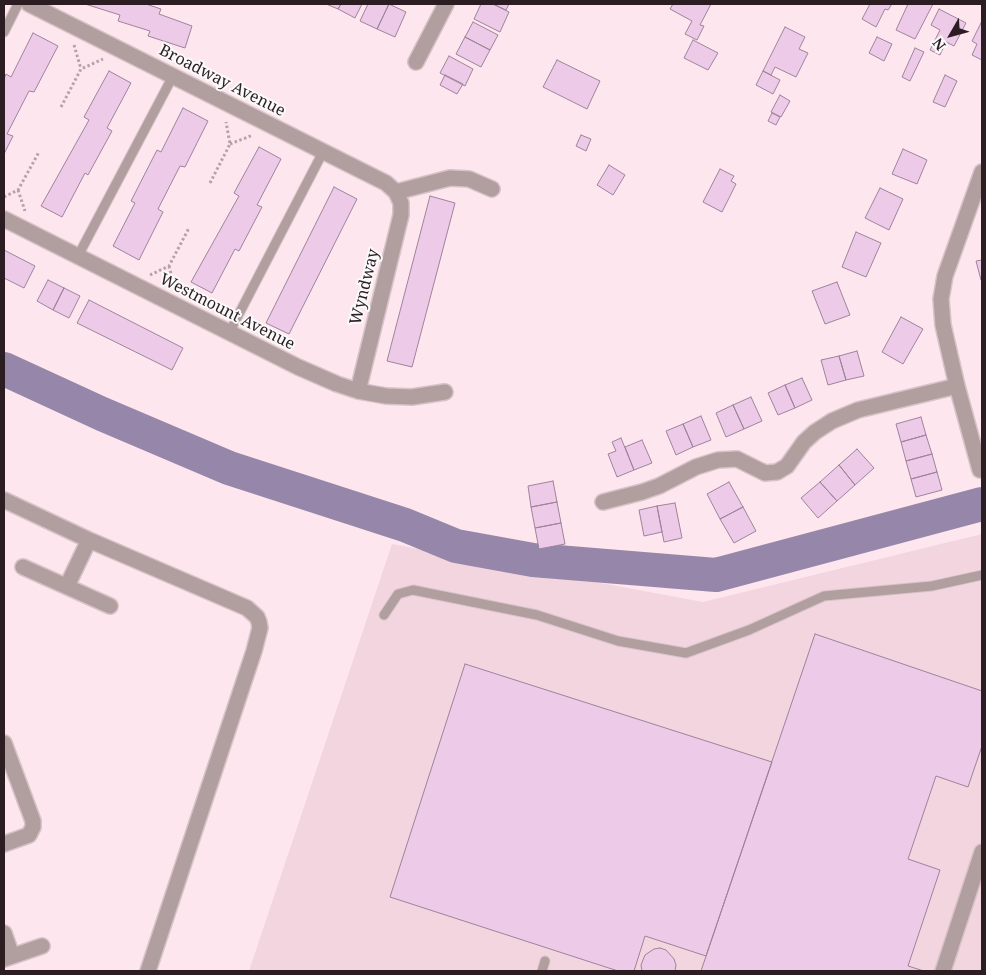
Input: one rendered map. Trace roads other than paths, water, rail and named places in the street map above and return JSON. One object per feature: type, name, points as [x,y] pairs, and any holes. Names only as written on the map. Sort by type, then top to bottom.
[{"type":"street","name":"Broadway Avenue","points":[[29,4],[386,183],[396,192]]},
{"type":"street","points":[[416,62],[446,4]]},
{"type":"street","points":[[980,470],[956,386],[943,326],[941,299],[946,276],[982,172]]},
{"type":"street","points":[[396,192],[450,178],[469,179],[492,189]]},
{"type":"street","name":"Wyndway","points":[[358,391],[401,215],[401,203],[396,192]]},
{"type":"street","name":"Westmount Avenue","points":[[4,219],[298,367],[358,391],[386,396],[412,397],[445,392]]},
{"type":"street","points":[[603,502],[659,486],[696,468],[718,460],[737,459],[765,473],[777,472],[787,466],[804,442],[832,421],[858,410],[956,386]]},
{"type":"street","points":[[4,500],[89,540],[247,608],[260,622],[254,651],[148,971]]},
{"type":"street","points":[[67,586],[89,540]]},
{"type":"street","points":[[23,567],[110,606]]},
{"type":"street","points":[[4,742],[34,821],[29,835],[4,844]]},
{"type":"street","points":[[943,971],[982,852]]},
{"type":"street","points":[[4,933],[8,958],[42,946]]},
{"type":"lane","points":[[4,32],[18,4]]},
{"type":"lane","points":[[78,256],[173,76]]},
{"type":"lane","points":[[229,333],[323,152]]},
{"type":"lane","points":[[384,616],[398,594],[413,590],[537,615],[618,641],[686,653],[749,630],[824,596],[932,586],[982,574]]},
{"type":"lane","points":[[542,971],[545,961]]},
{"type":"waterway","points":[[4,369],[102,414],[229,468],[405,525],[456,546],[533,560],[716,575],[982,504]]}]
